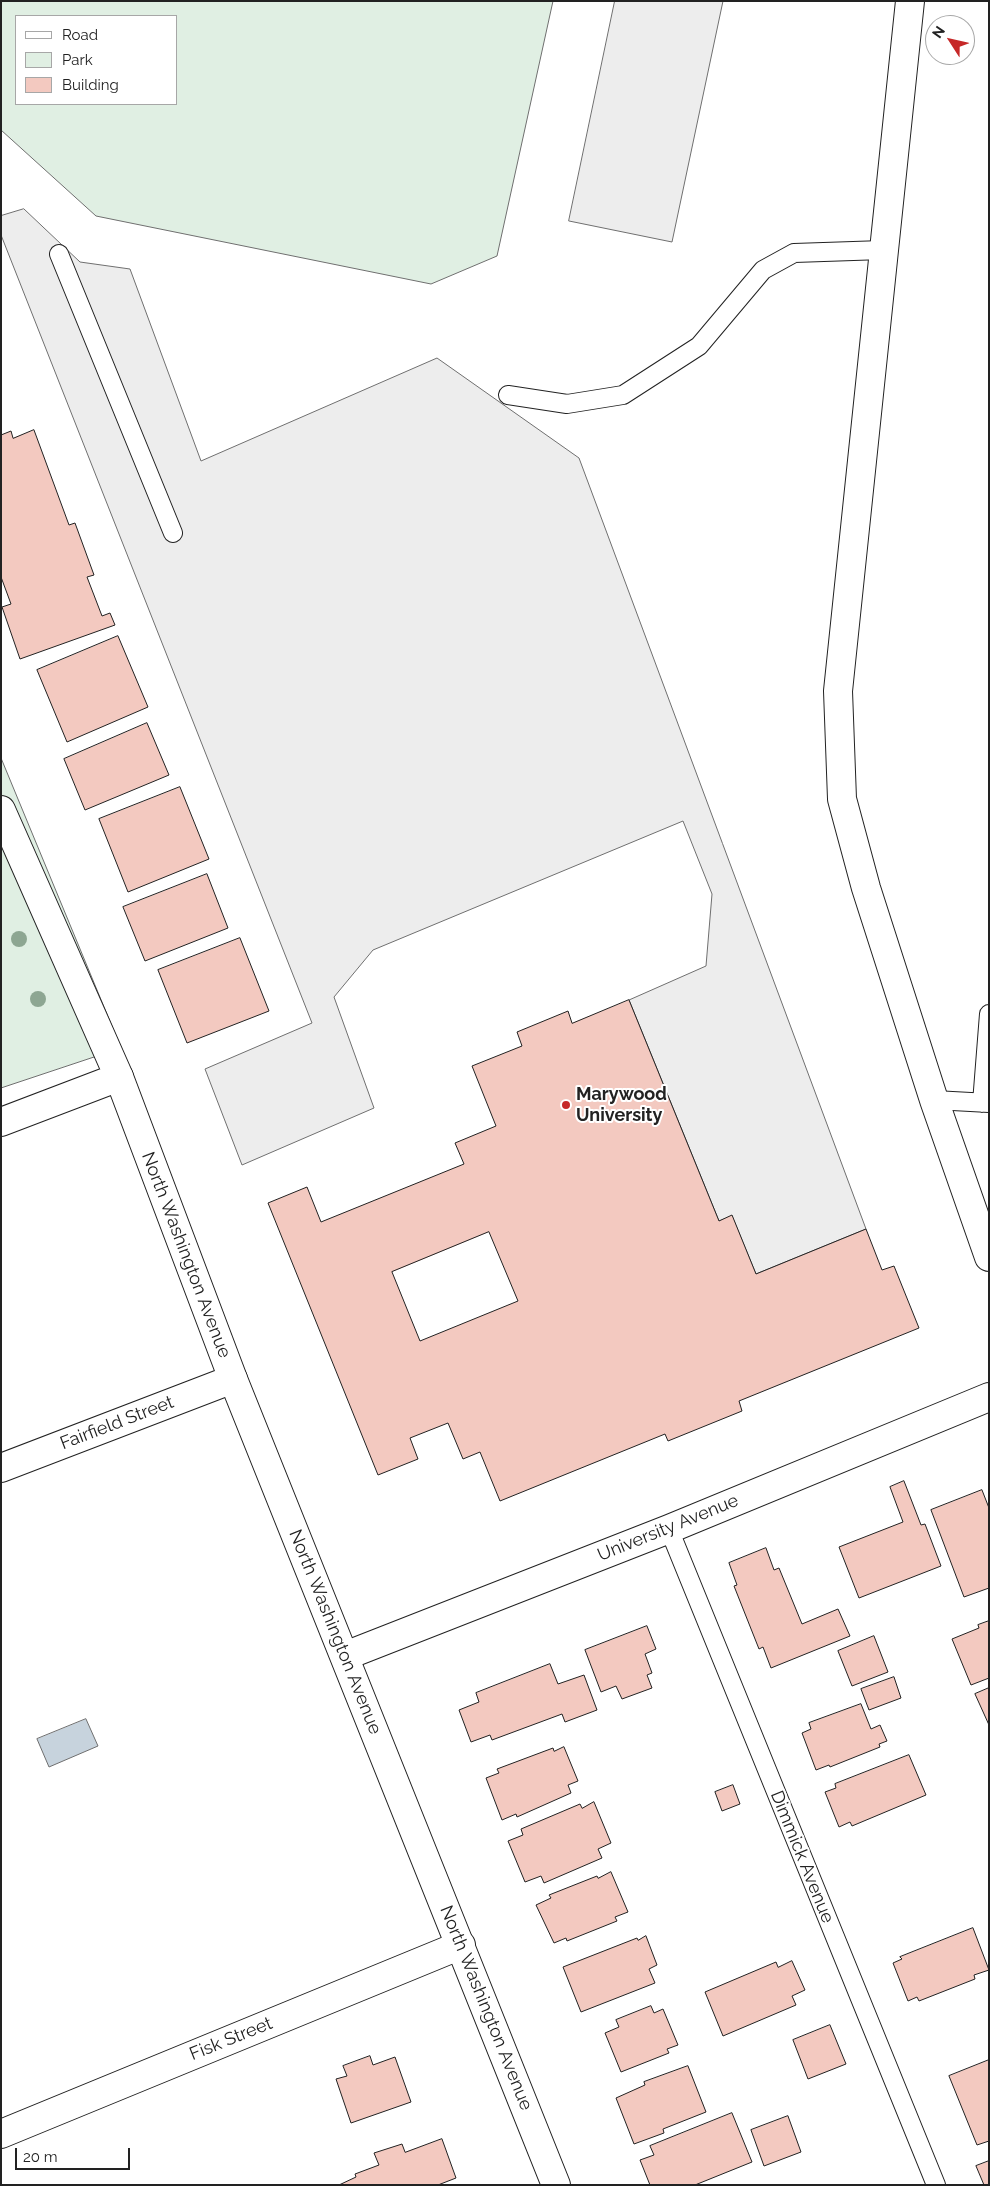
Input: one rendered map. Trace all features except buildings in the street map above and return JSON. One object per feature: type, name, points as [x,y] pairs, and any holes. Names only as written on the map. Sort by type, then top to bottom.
[{"type":"street","points":[[910,1],[838,691],[842,799],[866,888],[934,1100],[989,1257]]},
{"type":"street","name":"North Washington Avenue","points":[[1,810],[119,1077],[233,1379],[556,2185]]},
{"type":"street","points":[[1,1122],[119,1077]]},
{"type":"street","name":"Fairfield Street","points":[[1,1468],[233,1379]]},
{"type":"street","name":"University Avenue","points":[[345,1656],[669,1529],[989,1397]]},
{"type":"street","name":"Fisk Street","points":[[1,2134],[461,1945]]},
{"type":"lane","points":[[508,395],[567,404],[623,395],[699,346],[763,270],[794,253],[883,250]]},
{"type":"lane","points":[[59,254],[173,532]]},
{"type":"lane","points":[[934,1100],[986,1103],[989,1014]]},
{"type":"lane","name":"Dimmick Avenue","points":[[669,1529],[936,2185]]},
{"type":"green space","points":[[1,1],[553,1],[497,256],[431,284],[96,216],[1,130]]},
{"type":"green space","points":[[1,758],[121,1048],[1,1088]]},
{"type":"shaded area","points":[[615,1],[723,1],[672,242],[569,221]]},
{"type":"shaded area","points":[[24,209],[80,262],[130,269],[201,461],[437,358],[579,458],[866,1229],[756,1274],[732,1216],[719,1221],[629,1000],[706,966],[712,894],[683,821],[373,950],[334,997],[374,1108],[242,1165],[205,1069],[312,1023],[1,235],[1,216]]},
{"type":"shaded area","points":[[86,1719],[98,1746],[49,1767],[37,1739]]},
{"type":"place","name":"Marywood University","points":[[566,1105]]}]
